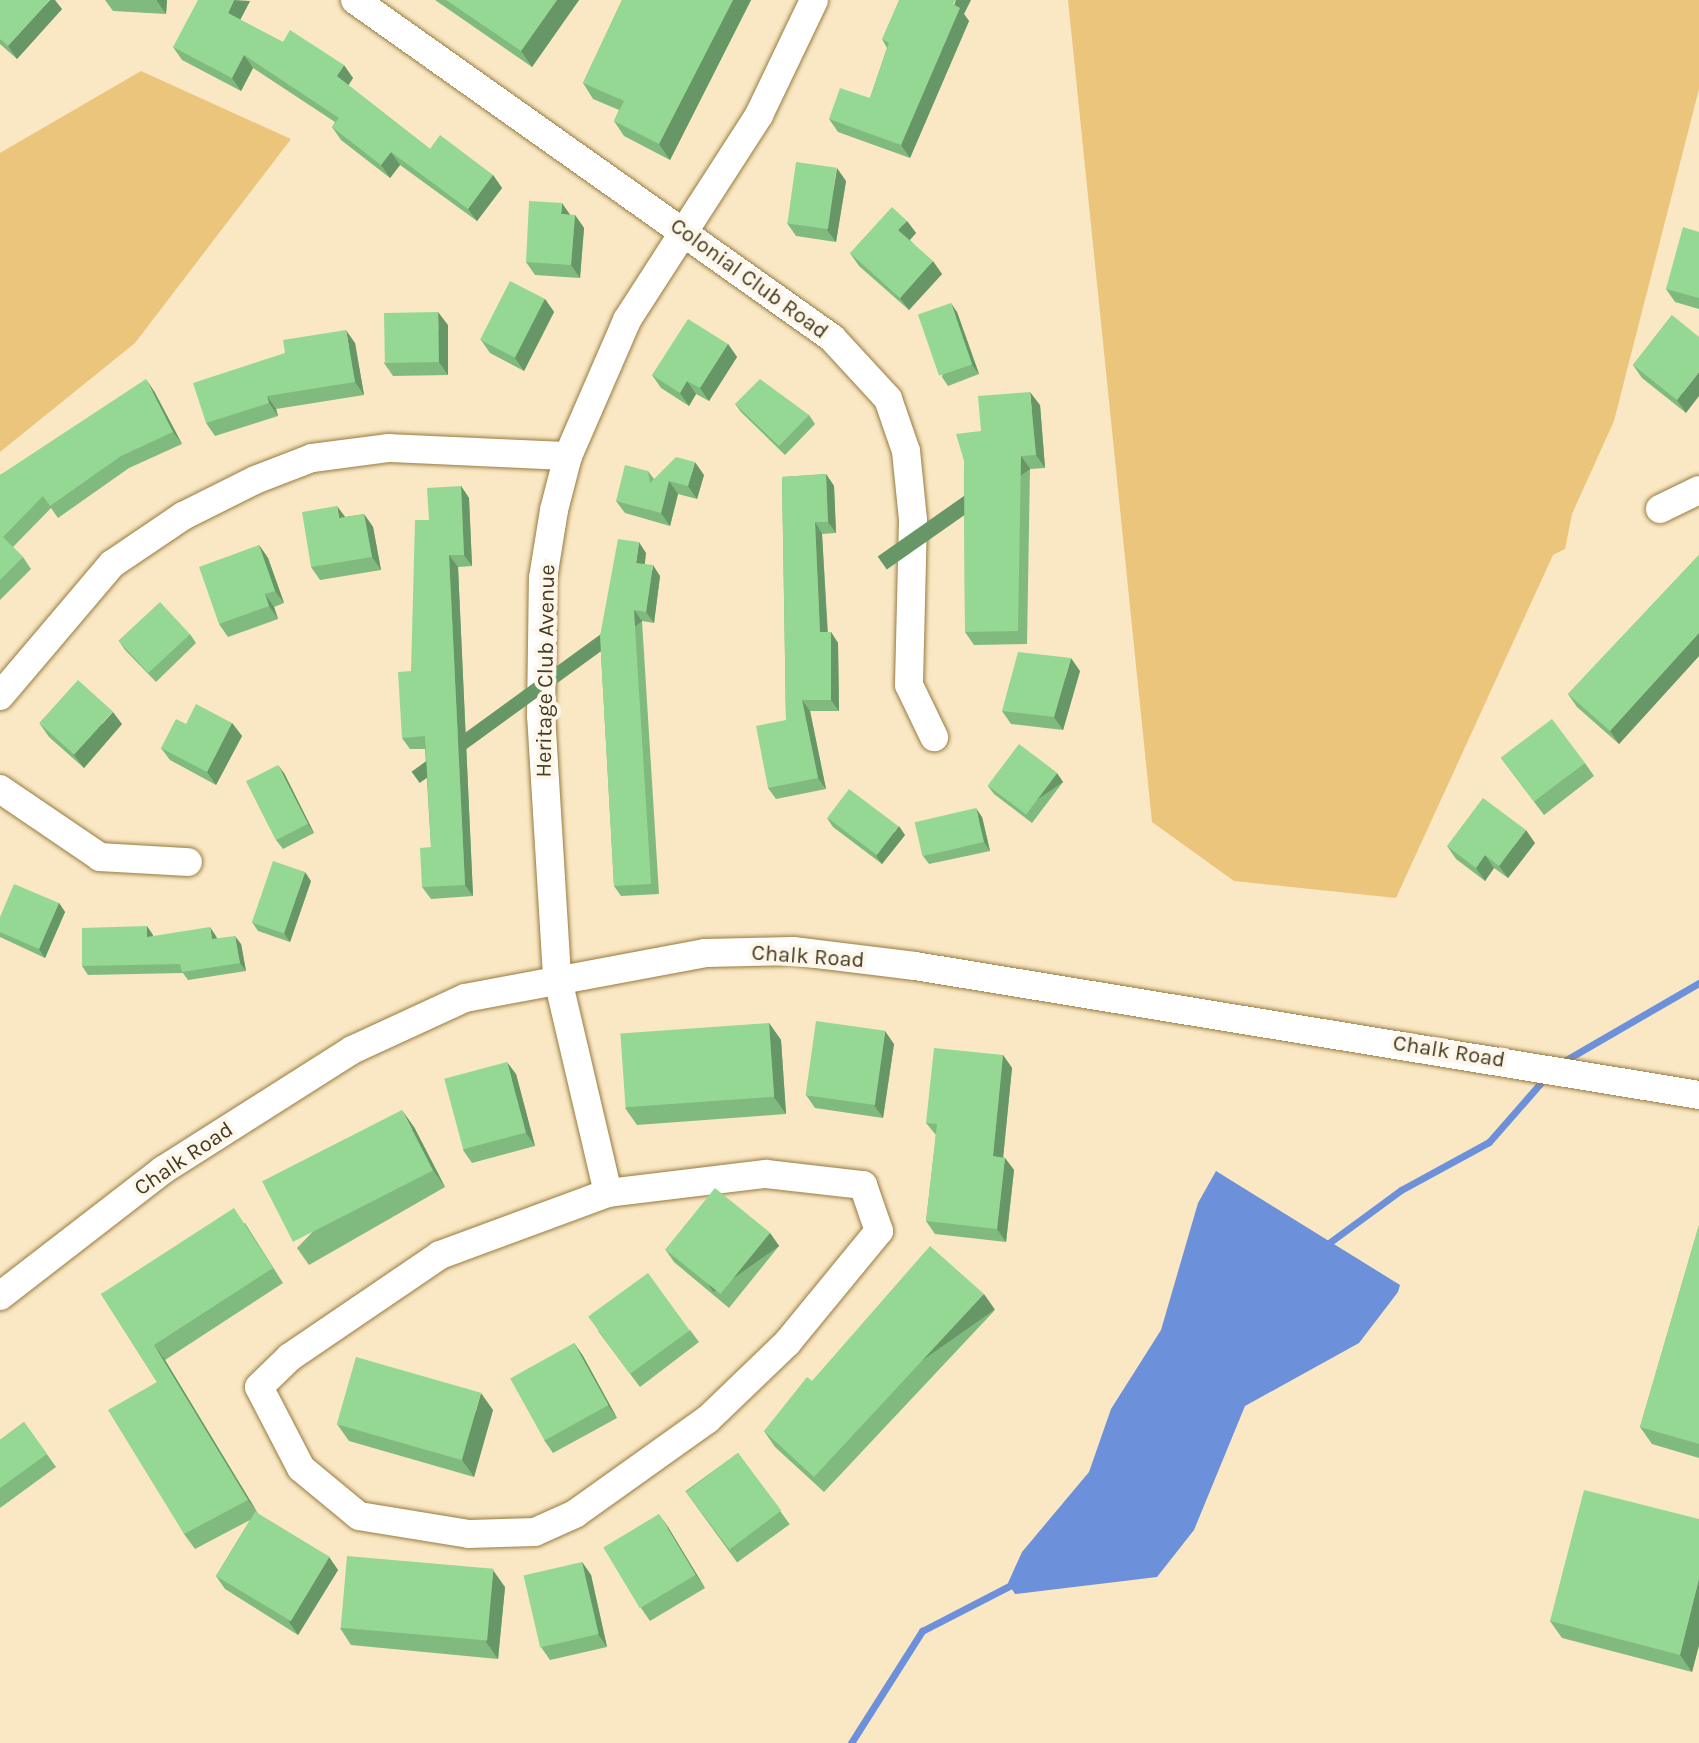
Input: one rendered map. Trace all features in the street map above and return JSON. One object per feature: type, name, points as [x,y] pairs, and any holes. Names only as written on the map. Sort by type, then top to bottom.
[{"type":"street","name":"Colonial Club Road","points":[[355,0],[832,338],[888,399],[906,451],[913,520],[909,685],[934,737]]},
{"type":"street","name":"Heritage Club Avenue","points":[[608,1193],[557,976],[541,716],[543,593],[568,456],[627,320],[686,233],[759,115],[814,0]]},
{"type":"street","points":[[0,696],[112,564],[183,516],[255,480],[312,458],[389,448],[568,456]]},
{"type":"street","points":[[1660,509],[1699,490]]},
{"type":"street","points":[[0,789],[100,857],[188,862]]},
{"type":"street","name":"Chalk Road","points":[[0,1296],[163,1170],[352,1050],[465,998],[557,976],[705,953],[793,951],[1699,1095]]},
{"type":"street","points":[[766,1174],[837,1178],[863,1185],[879,1231],[787,1343],[708,1419],[575,1514],[535,1532],[469,1534],[359,1516],[301,1468],[259,1387],[290,1357],[440,1255],[608,1193],[766,1174]]},
{"type":"shaded area","points":[[1068,0],[1699,0],[1699,89],[1614,421],[1572,514],[1565,549],[1553,555],[1396,898],[1234,881],[1152,822]]},
{"type":"shaded area","points":[[141,71],[291,139],[135,343],[0,452],[0,153]]},
{"type":"water","points":[[1216,1171],[1400,1285],[1398,1292],[1359,1343],[1245,1406],[1194,1530],[1157,1577],[1015,1594],[1008,1583],[1022,1552],[1089,1472],[1111,1409],[1161,1330],[1198,1203]]},
{"type":"building","points":[[0,0],[50,0],[8,46],[0,39]]},
{"type":"building","points":[[198,0],[234,0],[228,13],[283,42],[290,30],[344,65],[337,76],[430,149],[440,135],[493,175],[468,209],[391,152],[381,165],[332,127],[339,118],[244,55],[232,78],[173,47]]},
{"type":"building","points":[[446,0],[557,0],[521,51]]},
{"type":"building","points":[[622,0],[733,0],[659,144],[614,121],[624,101],[583,83]]},
{"type":"building","points":[[899,0],[956,0],[953,4],[960,8],[901,145],[829,119],[840,88],[870,98],[889,43],[882,39]]},
{"type":"building","points":[[796,162],[837,168],[828,229],[787,223]]},
{"type":"building","points":[[529,201],[562,203],[561,214],[575,215],[571,265],[526,262]]},
{"type":"building","points":[[892,207],[907,221],[898,230],[933,261],[900,298],[850,253]]},
{"type":"building","points":[[1683,227],[1699,232],[1699,298],[1666,289]]},
{"type":"building","points":[[510,281],[545,299],[515,358],[480,340]]},
{"type":"building","points":[[951,303],[972,364],[939,376],[918,314]]},
{"type":"building","points":[[438,312],[439,362],[385,363],[384,313]]},
{"type":"building","points":[[1672,315],[1699,337],[1699,372],[1677,400],[1633,365]]},
{"type":"building","points":[[688,319],[728,344],[700,388],[687,381],[680,393],[652,375]]},
{"type":"building","points":[[346,330],[355,382],[267,396],[269,403],[206,423],[193,383],[285,353],[283,340]]},
{"type":"building","points":[[146,379],[173,432],[121,456],[50,506],[43,496],[3,537],[23,557],[0,580],[0,475]]},
{"type":"building","points":[[760,379],[809,415],[779,446],[735,404]]},
{"type":"building","points":[[1030,392],[1036,455],[1021,456],[1018,631],[965,632],[964,461],[956,434],[981,431],[978,396]]},
{"type":"building","points":[[676,457],[695,462],[688,486],[669,481],[661,513],[616,501],[625,465],[648,471],[650,483]]},
{"type":"building","points":[[826,474],[828,522],[815,522],[820,632],[831,632],[831,700],[802,700],[818,778],[768,788],[756,726],[786,720],[782,477]]},
{"type":"building","points":[[461,486],[464,555],[449,555],[465,885],[422,887],[420,848],[431,847],[425,736],[402,738],[398,672],[411,671],[415,520],[429,520],[427,488]]},
{"type":"building","points":[[337,506],[339,518],[364,514],[372,557],[311,567],[302,512]]},
{"type":"building","points":[[618,539],[639,542],[636,563],[653,565],[646,612],[634,610],[651,884],[614,886],[600,636]]},
{"type":"building","points":[[259,545],[275,591],[265,594],[269,606],[219,624],[199,567]]},
{"type":"building","points":[[1699,555],[1699,633],[1610,731],[1568,694]]},
{"type":"building","points":[[160,602],[190,634],[148,673],[118,641]]},
{"type":"building","points":[[1018,652],[1071,658],[1054,717],[1002,711]]},
{"type":"building","points":[[78,680],[113,711],[74,755],[39,723]]},
{"type":"building","points":[[196,704],[232,723],[207,772],[161,748],[176,719],[186,724]]},
{"type":"building","points":[[1552,719],[1585,763],[1534,801],[1501,758]]},
{"type":"building","points":[[1019,744],[1057,773],[1026,814],[988,786]]},
{"type":"building","points":[[278,765],[308,824],[276,840],[246,781]]},
{"type":"building","points":[[849,789],[899,826],[877,855],[827,818]]},
{"type":"building","points":[[1483,798],[1526,830],[1499,866],[1485,855],[1476,868],[1447,846]]},
{"type":"building","points":[[976,808],[984,842],[922,856],[915,822]]},
{"type":"building","points":[[273,861],[305,872],[284,934],[252,922]]},
{"type":"building","points":[[14,884],[59,903],[39,949],[0,932],[0,917]]},
{"type":"building","points":[[147,926],[147,937],[210,927],[212,939],[235,936],[240,963],[182,972],[180,964],[82,966],[82,928]]},
{"type":"building","points":[[816,1021],[885,1031],[875,1105],[806,1095]]},
{"type":"building","points":[[769,1023],[774,1097],[626,1107],[620,1033]]},
{"type":"building","points":[[934,1048],[1003,1055],[993,1156],[1005,1158],[997,1229],[926,1221],[937,1124],[926,1123]]},
{"type":"building","points":[[507,1062],[526,1133],[463,1149],[444,1079]]},
{"type":"building","points":[[402,1110],[433,1171],[293,1242],[262,1181]]},
{"type":"building","points":[[715,1188],[770,1233],[720,1294],[665,1249]]},
{"type":"building","points":[[234,1208],[273,1268],[154,1345],[248,1500],[184,1534],[108,1410],[157,1382],[101,1294]]},
{"type":"building","points":[[1699,1225],[1699,1444],[1640,1427]]},
{"type":"building","points":[[930,1246],[984,1294],[814,1477],[764,1431],[807,1377],[812,1381]]},
{"type":"building","points":[[648,1273],[690,1330],[630,1374],[588,1316]]},
{"type":"building","points":[[574,1343],[608,1405],[545,1440],[510,1378]]},
{"type":"building","points":[[356,1357],[481,1393],[462,1460],[337,1424]]},
{"type":"building","points":[[24,1422],[47,1454],[0,1488],[0,1440]]},
{"type":"building","points":[[738,1453],[781,1511],[729,1550],[686,1492]]},
{"type":"building","points":[[1584,1490],[1699,1519],[1699,1579],[1680,1655],[1550,1621]]},
{"type":"building","points":[[255,1512],[330,1557],[291,1621],[216,1576]]},
{"type":"building","points":[[659,1514],[696,1575],[640,1608],[603,1547]]},
{"type":"building","points":[[347,1556],[493,1569],[487,1641],[341,1628]]},
{"type":"building","points":[[582,1562],[599,1634],[540,1648],[524,1575]]},
{"type":"waterway","points":[[1559,1064],[1699,983]]},
{"type":"waterway","points":[[1322,1248],[1401,1190],[1489,1142],[1545,1078]]},
{"type":"waterway","points":[[851,1743],[922,1631],[1017,1582]]}]
